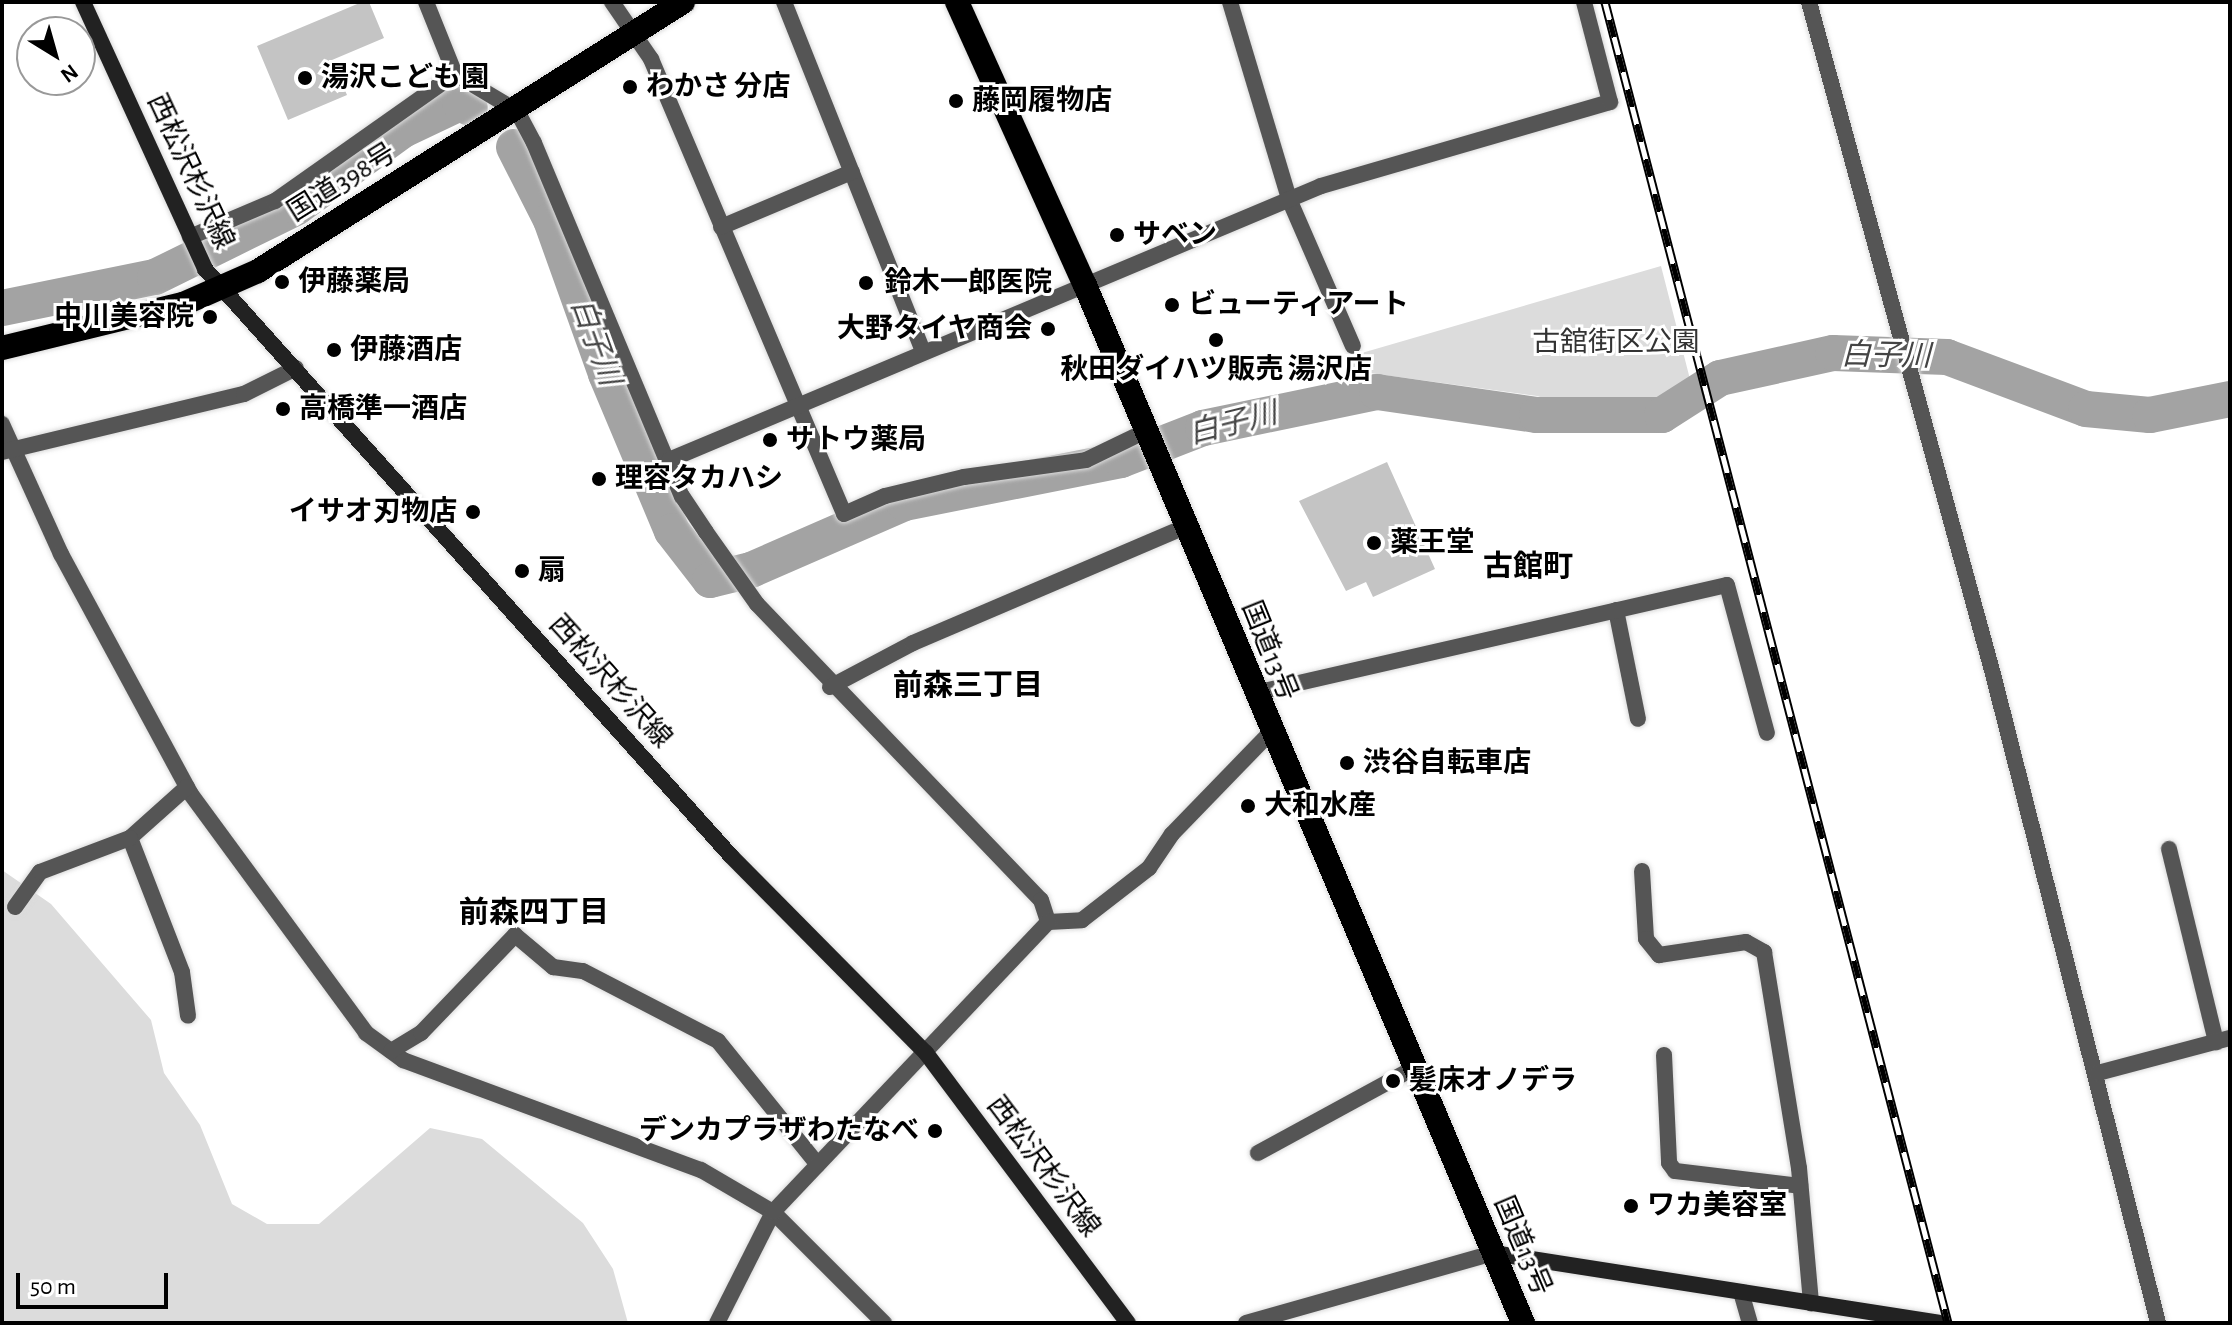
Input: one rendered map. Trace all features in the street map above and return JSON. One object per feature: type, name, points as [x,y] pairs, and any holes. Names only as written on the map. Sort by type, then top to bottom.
[{"type":"highway","name":"国道398号","points":[[2,348],[183,304],[225,287],[517,111],[683,2]]},
{"type":"highway","name":"国道13号","points":[[957,2],[1085,285],[1270,733],[1523,1323]]},
{"type":"main road","name":"西松沢杉沢線","points":[[83,2],[205,269],[225,287],[731,856],[926,1053],[1128,1323]]},
{"type":"main road","points":[[1493,1253],[1939,1323]]},
{"type":"street","points":[[426,2],[455,74],[517,111],[682,496],[757,604],[830,687],[1041,900],[1048,922]]},
{"type":"street","points":[[612,2],[651,59],[844,514],[885,496],[964,477],[1086,460],[1144,432]]},
{"type":"street","points":[[784,2],[923,351]]},
{"type":"street","points":[[1230,2],[1289,199],[1353,346]]},
{"type":"street","points":[[669,460],[1289,199],[1610,102],[1584,2]]},
{"type":"street","points":[[1809,2],[2098,1073],[2158,1323]]},
{"type":"street","points":[[192,240],[275,201],[455,74]]},
{"type":"street","points":[[721,227],[852,172]]},
{"type":"street","points":[[8,450],[244,394],[296,368]]},
{"type":"street","points":[[2,424],[8,450],[61,554],[187,787],[366,1033],[391,1051],[701,1170],[773,1212],[884,1323]]},
{"type":"street","points":[[830,687],[913,643],[1185,527]]},
{"type":"street","points":[[1255,693],[1727,585],[1767,733]]},
{"type":"street","points":[[1616,610],[1638,719]]},
{"type":"street","points":[[717,1323],[773,1212],[1048,922],[1082,920],[1149,868],[1172,834],[1270,733]]},
{"type":"street","points":[[15,907],[40,872],[130,838],[187,787]]},
{"type":"street","points":[[130,838],[182,972],[188,1016]]},
{"type":"street","points":[[2098,1073],[2223,1040],[2169,849]]},
{"type":"street","points":[[1642,871],[1646,939],[1659,955],[1746,942],[1764,952],[1800,1186],[1811,1303]]},
{"type":"street","points":[[391,1051],[421,1033],[515,935],[553,967],[583,971],[718,1041],[818,1165]]},
{"type":"street","points":[[1664,1055],[1669,1163],[1675,1171],[1800,1186]]},
{"type":"street","points":[[1258,1153],[1414,1068]]},
{"type":"street","points":[[1246,1323],[1493,1253]]},
{"type":"street","points":[[1741,1292],[1750,1323]]},
{"type":"green space","name":"古舘街区公園","points":[[1661,266],[1692,387],[1643,404],[1565,405],[1537,396],[1355,371],[1348,357]]},
{"type":"green space","points":[[2,870],[51,904],[151,1020],[164,1073],[200,1125],[232,1204],[267,1224],[319,1224],[430,1128],[482,1139],[583,1223],[613,1269],[628,1323],[2,1323]]},
{"type":"building","name":"湯沢こども園","points":[[362,2],[369,2],[384,38],[332,60],[347,95],[288,120],[257,46]]},
{"type":"building","name":"薬王堂","points":[[1387,462],[1435,569],[1373,597],[1366,582],[1346,591],[1299,501]]},
{"type":"waterway","name":"白子川","points":[[2,308],[155,277],[297,207],[403,130],[460,103],[470,108]]},
{"type":"waterway","name":"白子川","points":[[514,147],[551,220],[606,374],[672,531],[710,580],[751,570],[904,503],[1121,460],[1203,428],[1377,392],[1537,415],[1662,415],[1720,378],[1833,353],[1947,357],[2086,409],[2150,415],[2230,399]]},
{"type":"railway","points":[[1605,2],[1948,1323]]},
{"type":"place","name":"湯沢こども園","points":[[305,78]]},
{"type":"place","name":"わかさ 分店","points":[[630,87]]},
{"type":"place","name":"藤岡履物店","points":[[956,101]]},
{"type":"place","name":"サベン","points":[[1117,235]]},
{"type":"place","name":"伊藤薬局","points":[[282,282]]},
{"type":"place","name":"鈴木一郎医院","points":[[866,283]]},
{"type":"place","name":"ビューティアート","points":[[1172,305]]},
{"type":"place","name":"中川美容院","points":[[210,317]]},
{"type":"place","name":"大野タイヤ商会","points":[[1048,329]]},
{"type":"place","name":"秋田ダイハツ販売 湯沢店","points":[[1216,340]]},
{"type":"place","name":"伊藤酒店","points":[[334,350]]},
{"type":"place","name":"高橋準一酒店","points":[[283,409]]},
{"type":"place","name":"サトウ薬局","points":[[770,440]]},
{"type":"place","name":"理容タカハシ","points":[[599,479]]},
{"type":"place","name":"イサオ刃物店","points":[[473,512]]},
{"type":"place","name":"薬王堂","points":[[1374,543]]},
{"type":"place","name":"扇","points":[[522,571]]},
{"type":"place","name":"渋谷自転車店","points":[[1347,763]]},
{"type":"place","name":"大和水産","points":[[1248,806]]},
{"type":"place","name":"髪床オノデラ","points":[[1393,1081]]},
{"type":"place","name":"デンカプラザわたなべ","points":[[935,1131]]},
{"type":"place","name":"ワカ美容室","points":[[1631,1206]]},
{"type":"district","name":"古館町","points":[[1528,567]]},
{"type":"district","name":"前森三丁目","points":[[968,686]]},
{"type":"district","name":"前森四丁目","points":[[534,913]]}]
